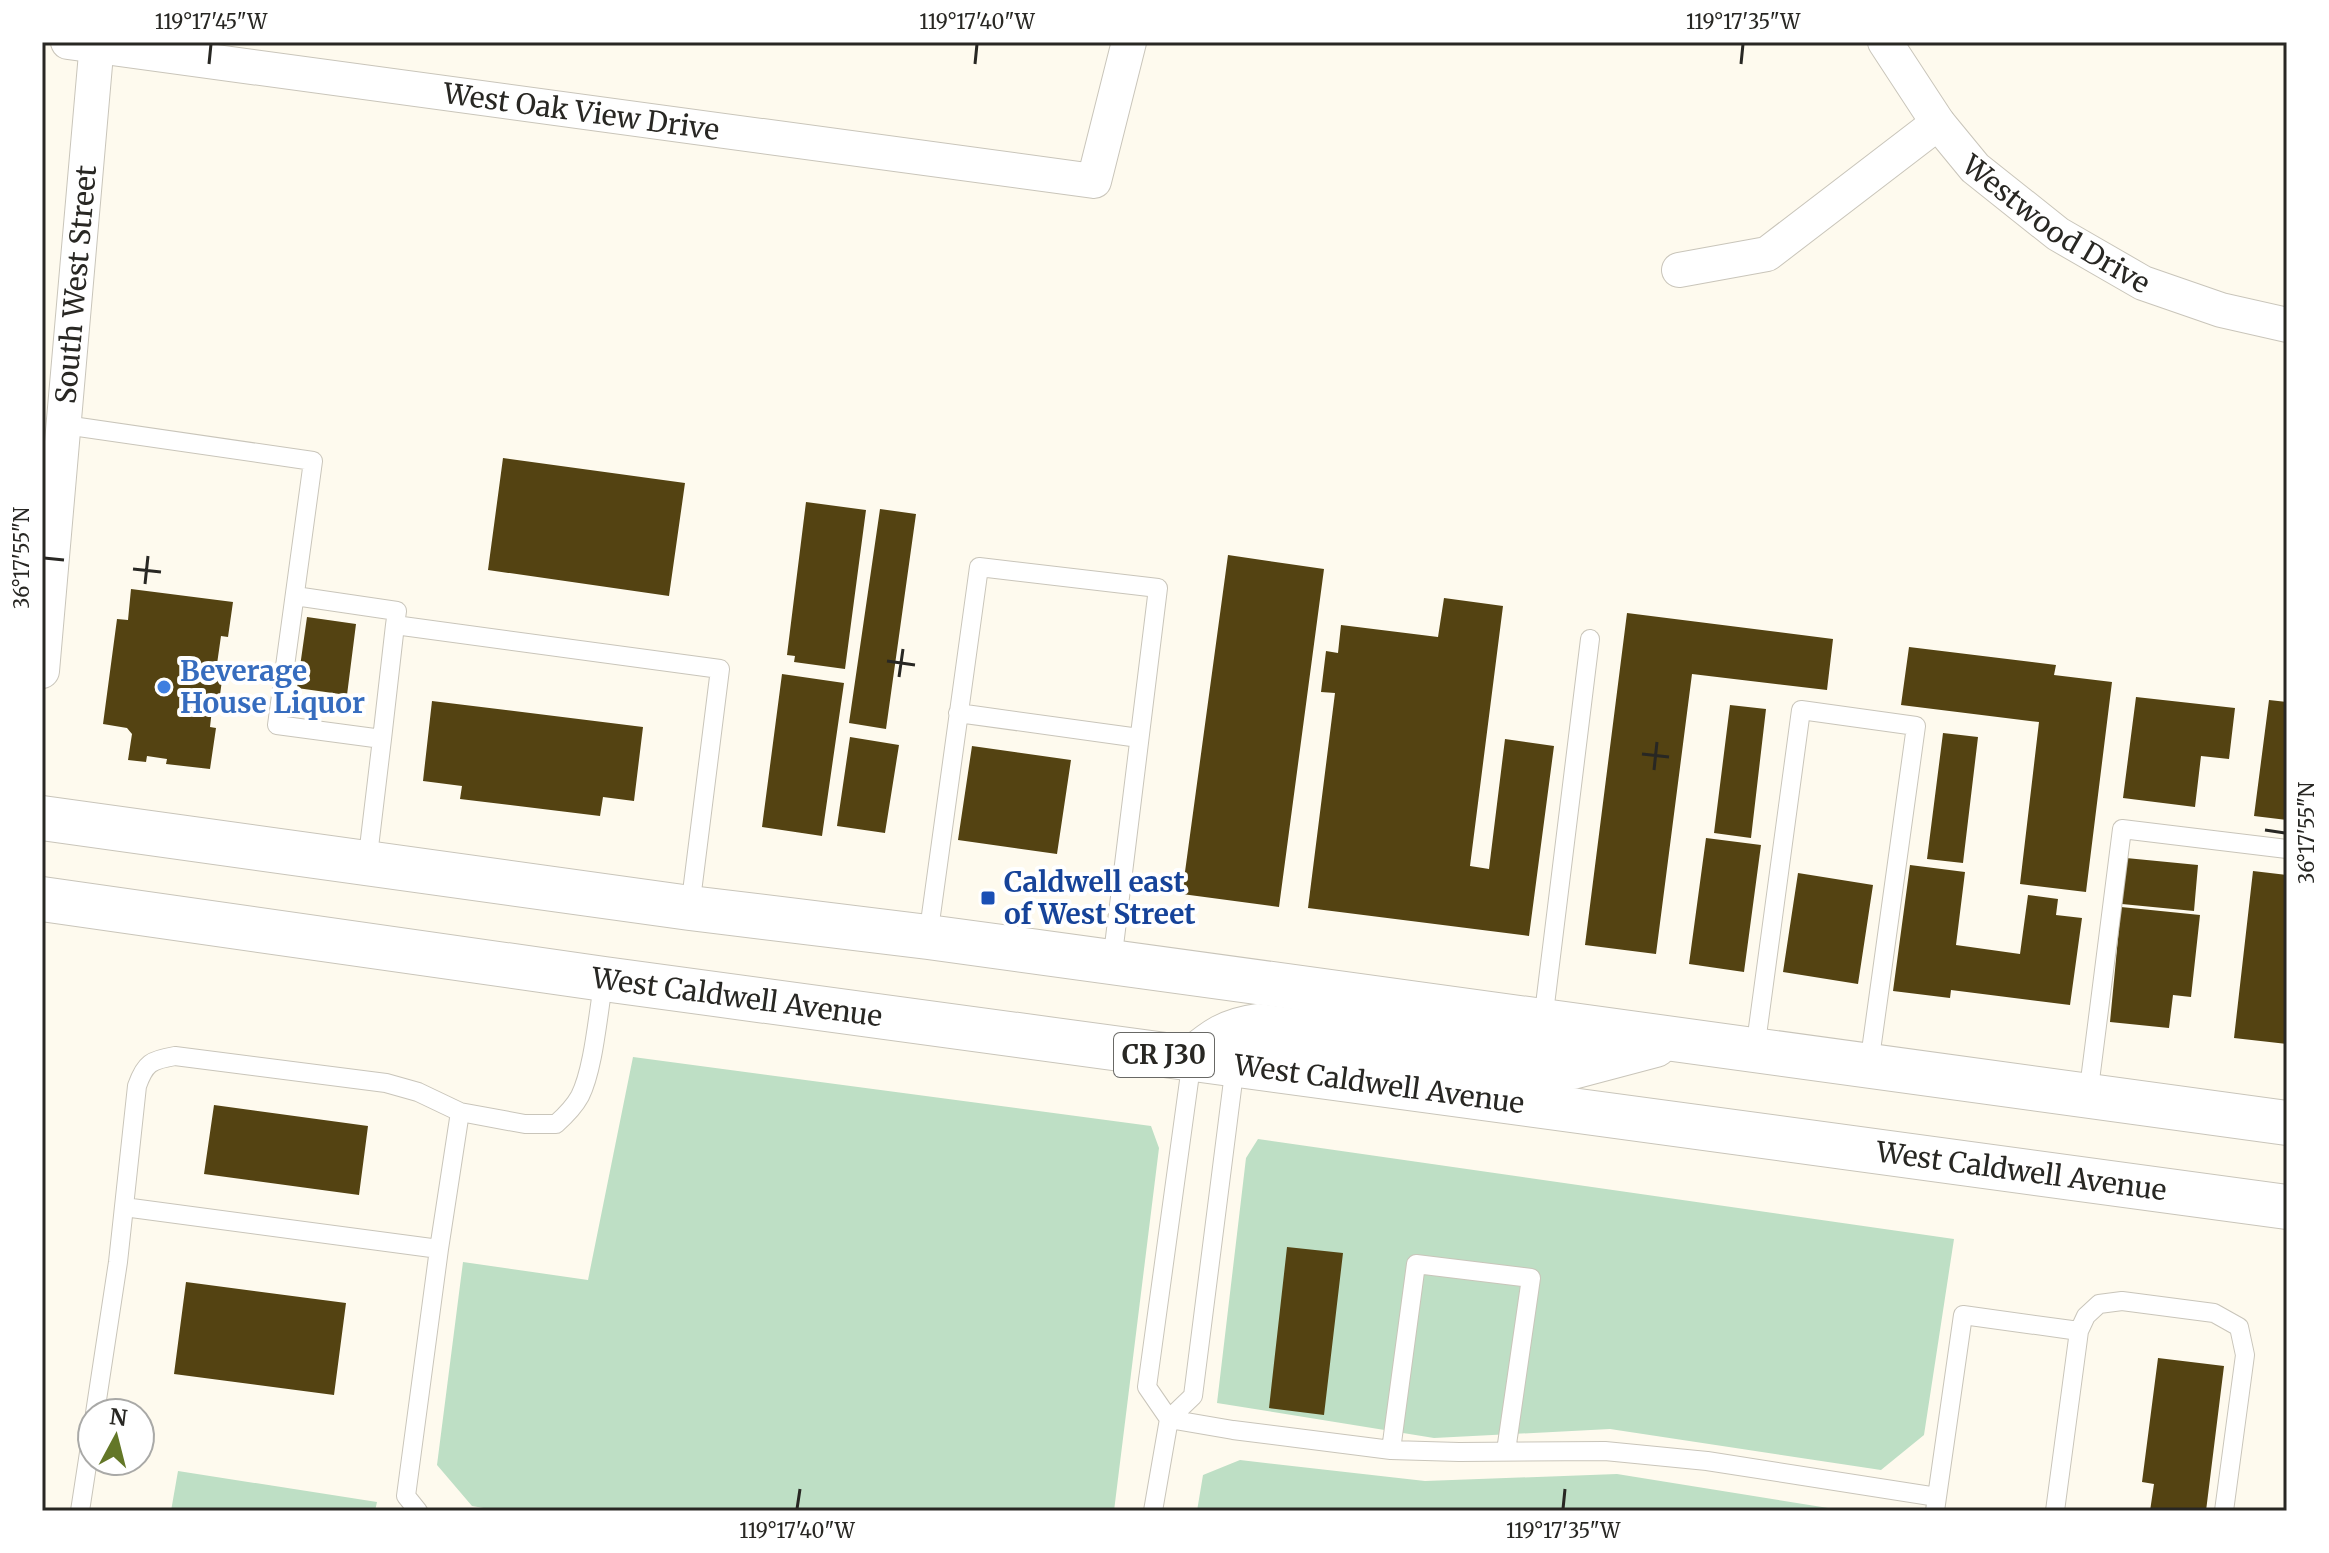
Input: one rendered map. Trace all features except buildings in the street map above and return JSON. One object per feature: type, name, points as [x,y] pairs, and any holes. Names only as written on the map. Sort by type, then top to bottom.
[{"type":"main road","points":[[42,818],[2287,1123]]},
{"type":"main road","name":"West Caldwell Avenue","points":[[42,899],[604,979],[2287,1207]]},
{"type":"main road","points":[[1192,1059],[1226,1033],[1258,1026],[1572,1067],[1673,1041]]},
{"type":"street","name":"West Oak View Drive","points":[[87,43],[1094,181],[1129,42]]},
{"type":"street","name":"Westwood Drive","points":[[1885,42],[1938,123],[1975,168],[2058,234],[2143,283],[2221,310],[2287,325]]},
{"type":"street","name":"South West Street","points":[[42,671],[65,425],[87,43]]},
{"type":"street","points":[[1679,270],[1767,254],[1938,123]]},
{"type":"lane","points":[[65,425],[313,461],[277,725],[382,739]]},
{"type":"lane","points":[[928,937],[979,567],[1158,588],[1112,962]]},
{"type":"lane","points":[[295,596],[397,611],[367,864]]},
{"type":"lane","points":[[395,625],[720,669],[690,908]]},
{"type":"lane","points":[[1543,1021],[1590,639]]},
{"type":"lane","points":[[1755,1050],[1801,710],[1916,726],[1869,1065]]},
{"type":"lane","points":[[958,713],[1139,738]]},
{"type":"lane","points":[[2088,1096],[2122,829],[2287,849]]},
{"type":"lane","points":[[97,1397],[124,1207],[137,1086],[143,1069],[156,1059],[175,1056],[386,1083],[418,1092],[460,1112],[525,1124],[556,1124],[579,1098],[587,1079],[604,979]]},
{"type":"lane","points":[[1192,1059],[1147,1387],[1169,1419],[1391,1450],[1605,1451],[1707,1461],[1936,1504],[1963,1315],[2079,1331]]},
{"type":"lane","points":[[1153,1511],[1169,1419],[1193,1396],[1235,1065]]},
{"type":"lane","points":[[418,1511],[406,1496],[460,1112]]},
{"type":"lane","points":[[124,1207],[439,1249]]},
{"type":"lane","points":[[1391,1450],[1416,1264],[1531,1278],[1506,1451]]},
{"type":"lane","points":[[2055,1511],[2079,1331],[2086,1316],[2099,1304],[2122,1301],[2214,1313],[2239,1327],[2245,1355],[2224,1511]]},
{"type":"lane","points":[[80,1511],[85,1477]]},
{"type":"green space","points":[[633,1057],[1151,1126],[1159,1148],[1114,1511],[501,1511],[472,1506],[437,1465],[463,1262],[588,1280]]},
{"type":"green space","points":[[1258,1139],[1954,1239],[1924,1435],[1881,1470],[1610,1429],[1434,1438],[1217,1403],[1246,1158]]},
{"type":"green space","points":[[1240,1460],[1425,1481],[1617,1474],[1847,1511],[1197,1511],[1203,1475]]},
{"type":"green space","points":[[178,1471],[377,1502],[375,1511],[171,1511]]},
{"type":"place","name":"Beverage House Liquor","points":[[164,687]]},
{"type":"place","name":"Caldwell east of West Street","points":[[988,898]]}]
